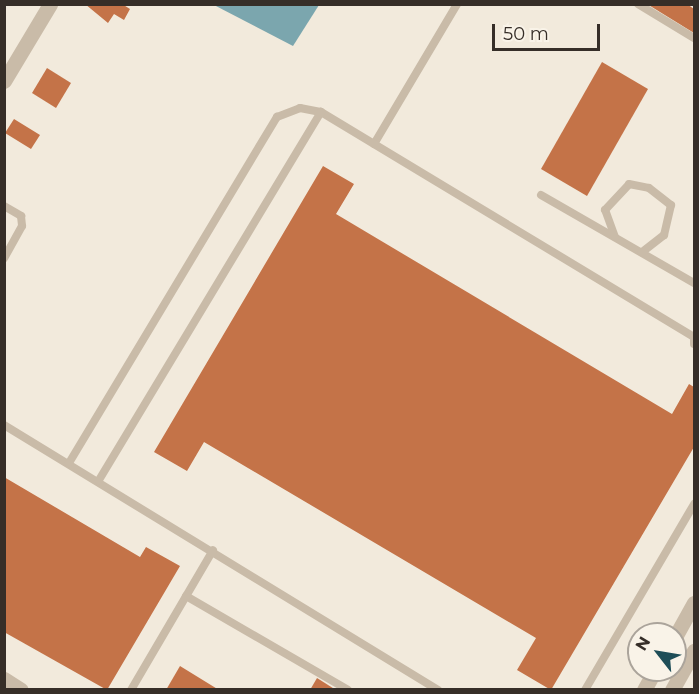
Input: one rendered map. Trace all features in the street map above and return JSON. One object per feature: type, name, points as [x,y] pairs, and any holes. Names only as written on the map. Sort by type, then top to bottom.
[{"type":"street","points":[[4,81],[50,4]]},
{"type":"street","points":[[683,622],[694,603]]},
{"type":"street","points":[[672,690],[694,651]]},
{"type":"street","points":[[4,679],[21,690]]},
{"type":"lane","points":[[374,144],[457,4]]},
{"type":"lane","points":[[638,4],[694,38]]},
{"type":"lane","points":[[69,463],[277,117],[300,108],[321,112],[693,337],[694,344]]},
{"type":"lane","points":[[99,480],[321,112]]},
{"type":"lane","points":[[615,237],[605,210],[628,184],[649,188],[671,206],[664,235],[642,252]]},
{"type":"lane","points":[[541,195],[694,283]]},
{"type":"lane","points":[[4,206],[21,216],[22,226],[4,258]]},
{"type":"lane","points":[[4,425],[99,480],[438,690]]},
{"type":"lane","points":[[585,690],[694,504]]},
{"type":"lane","points":[[131,690],[213,550]]},
{"type":"lane","points":[[186,596],[348,690]]},
{"type":"water","points":[[214,5],[319,5],[293,46]]},
{"type":"building","points":[[85,4],[122,4],[130,9],[124,20],[114,14],[108,23]]},
{"type":"building","points":[[647,4],[687,4],[694,9],[694,33]]},
{"type":"building","points":[[602,62],[648,89],[587,196],[541,169]]},
{"type":"building","points":[[47,68],[71,83],[56,108],[32,93]]},
{"type":"building","points":[[14,119],[40,135],[31,149],[5,133]]},
{"type":"building","points":[[323,166],[354,184],[336,214],[672,414],[689,384],[694,387],[694,447],[551,690],[517,670],[536,638],[204,442],[187,471],[154,452]]},
{"type":"building","points":[[4,477],[140,557],[146,547],[180,566],[107,690],[4,632]]},
{"type":"building","points":[[180,666],[219,690],[166,690]]},
{"type":"building","points":[[317,678],[336,690],[310,690]]}]
